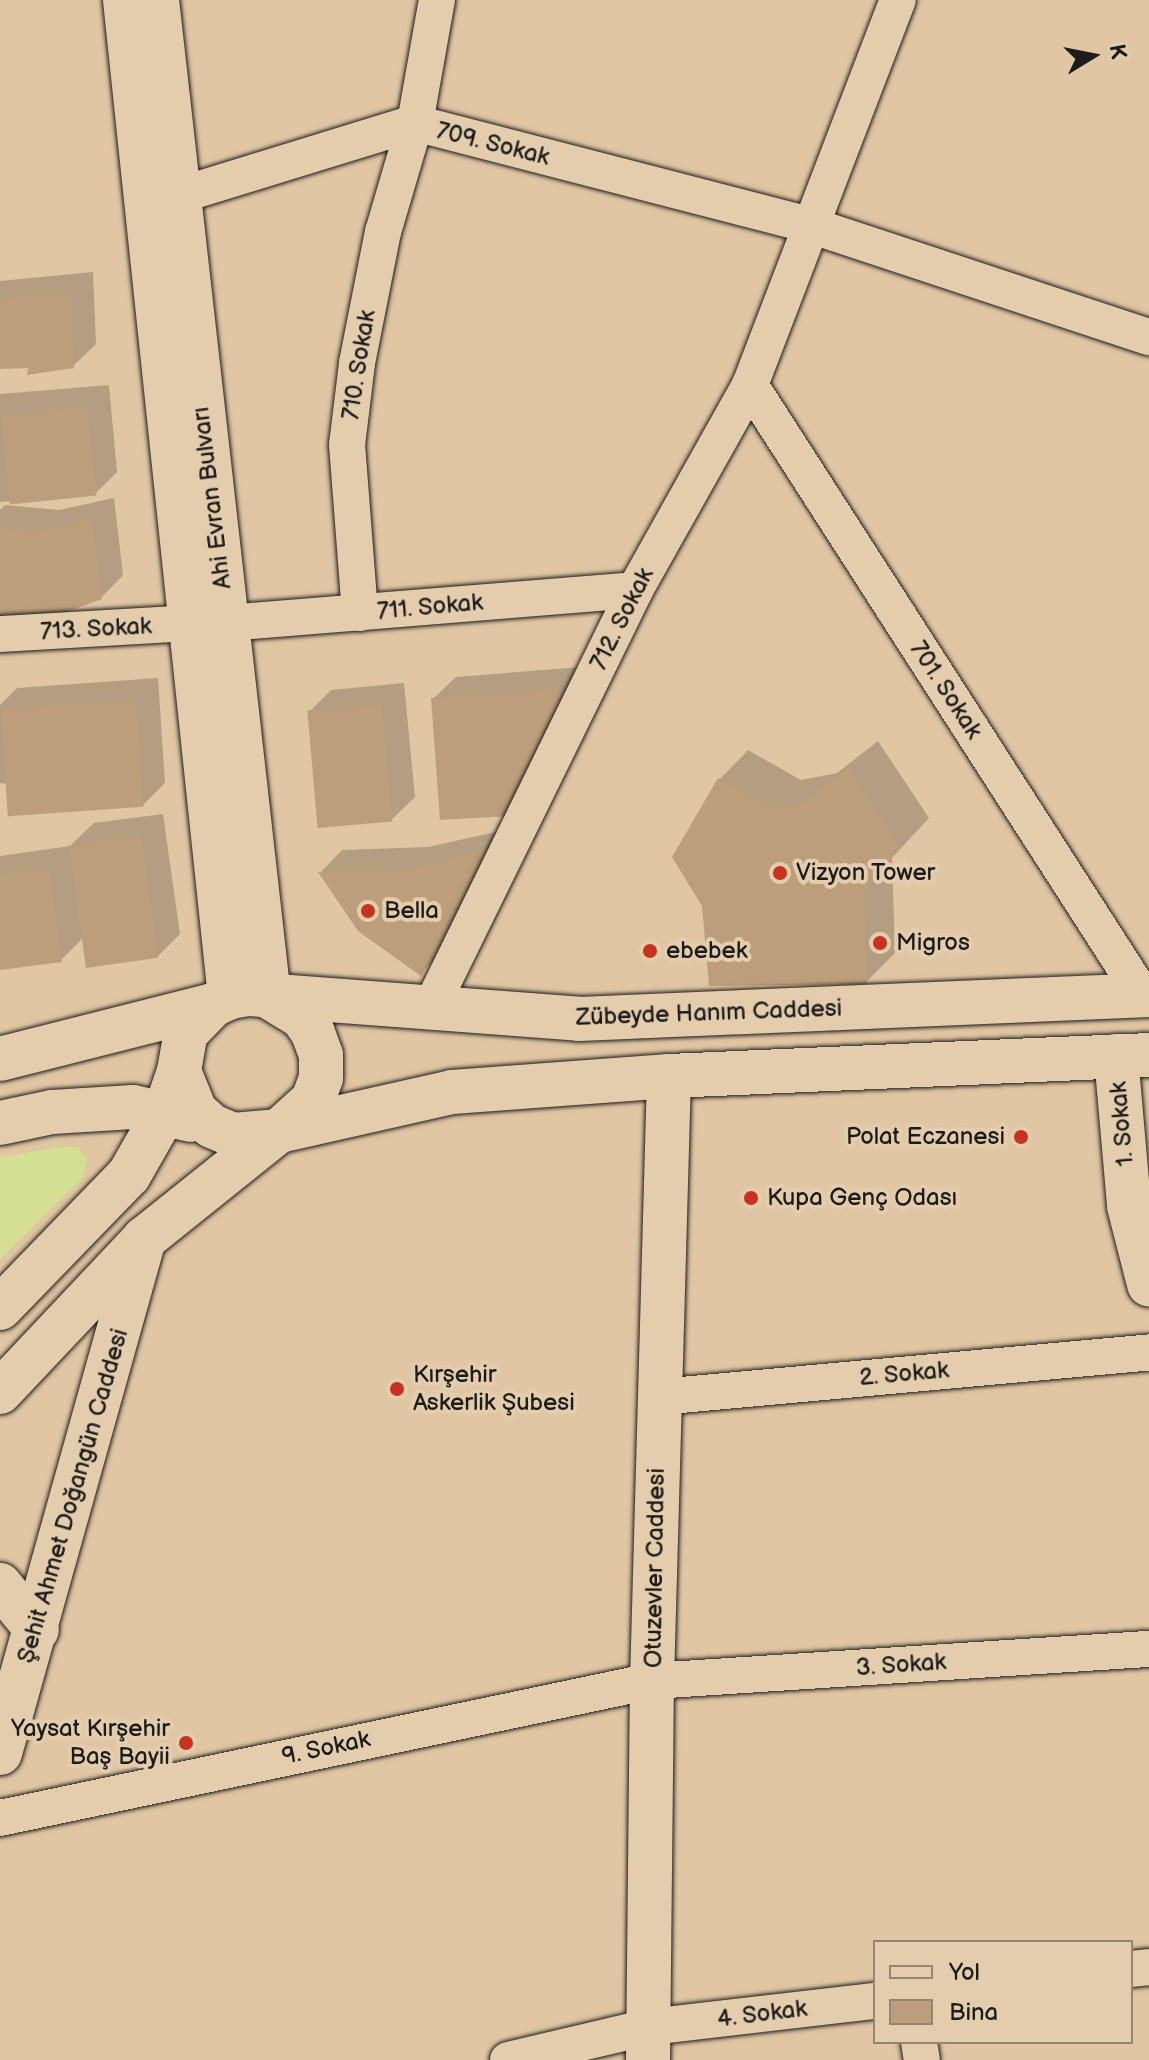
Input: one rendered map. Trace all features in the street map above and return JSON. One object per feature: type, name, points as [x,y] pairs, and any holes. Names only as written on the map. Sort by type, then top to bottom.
[{"type":"main road","name":"Ahi Evran Bulvarı","points":[[125,0],[209,623]]},
{"type":"main road","name":"Ahi Evran Bulvarı","points":[[157,0],[177,196],[237,999]]},
{"type":"main road","name":"Zübeyde Hanım Caddesi","points":[[0,1059],[237,999],[579,1019],[1146,996]]},
{"type":"main road","points":[[0,1392],[144,1239],[313,1100],[321,1055],[302,1017],[237,999],[186,1033],[179,1071],[165,1112],[113,1196],[5,1285]]},
{"type":"main road","points":[[0,1123],[95,1108],[165,1112],[256,1137],[452,1092],[669,1076],[1132,1056]]},
{"type":"main road","name":"1. Sokak","points":[[1132,1056],[1129,1206],[1149,1284]]},
{"type":"main road","points":[[179,1071],[195,1111],[212,1126]]},
{"type":"main road","name":"Otuzevler Caddesi","points":[[649,2043],[652,1681],[669,1076]]},
{"type":"main road","name":"Şehit Ahmet Doğangün Caddesi","points":[[0,1753],[37,1630],[144,1239]]},
{"type":"main road","points":[[0,1585],[37,1630]]},
{"type":"street","name":"710. Sokak","points":[[360,613],[347,445],[383,232],[415,123],[437,0]]},
{"type":"street","points":[[813,226],[898,0]]},
{"type":"street","name":"709. Sokak","points":[[177,196],[415,123],[813,226],[1149,337]]},
{"type":"street","name":"712. Sokak","points":[[429,1011],[635,590],[750,385],[813,226]]},
{"type":"street","name":"701. Sokak","points":[[750,385],[1146,996]]},
{"type":"street","name":"711. Sokak","points":[[209,623],[635,590]]},
{"type":"street","name":"713. Sokak","points":[[0,634],[209,623]]},
{"type":"street","name":"2. Sokak","points":[[659,1397],[1149,1352]]},
{"type":"street","name":"3. Sokak","points":[[652,1681],[1149,1649]]},
{"type":"street","name":"9. Sokak","points":[[0,1818],[652,1681]]},
{"type":"street","name":"4. Sokak","points":[[508,2060],[649,2043],[873,2001]]},
{"type":"green space","points":[[77,1147],[87,1158],[83,1178],[0,1259],[0,1157]]},
{"type":"building","points":[[27,294],[71,294],[74,368],[27,375],[28,368],[0,369],[0,300]]},
{"type":"building","points":[[87,406],[96,496],[10,505],[0,415]]},
{"type":"building","points":[[92,519],[102,599],[41,621],[0,618],[0,528],[36,531]]},
{"type":"building","points":[[559,688],[562,720],[510,816],[440,820],[431,698]]},
{"type":"building","points":[[136,699],[144,807],[8,816],[0,708]]},
{"type":"building","points":[[382,704],[392,822],[318,828],[307,711]]},
{"type":"building","name":"Vizyon Tower","points":[[848,768],[901,848],[864,889],[867,984],[709,986],[702,906],[672,857],[718,778],[771,807],[807,801]]},
{"type":"building","points":[[141,835],[158,958],[86,968],[69,845]]},
{"type":"building","points":[[489,849],[421,976],[358,931],[318,872],[404,869]]},
{"type":"building","points":[[49,867],[62,962],[0,970],[0,874]]},
{"type":"place","name":"Vizyon Tower","points":[[780,873]]},
{"type":"place","name":"Bella","points":[[368,911]]},
{"type":"place","name":"Migros","points":[[880,943]]},
{"type":"place","name":"ebebek","points":[[650,951]]},
{"type":"place","name":"Polat Eczanesi","points":[[1021,1137]]},
{"type":"place","name":"Kupa Genç Odası","points":[[751,1198]]},
{"type":"place","name":"Kırşehir Askerlik Şubesi","points":[[397,1389]]},
{"type":"place","name":"Yaysat Kırşehir Baş Bayii","points":[[186,1743]]}]
